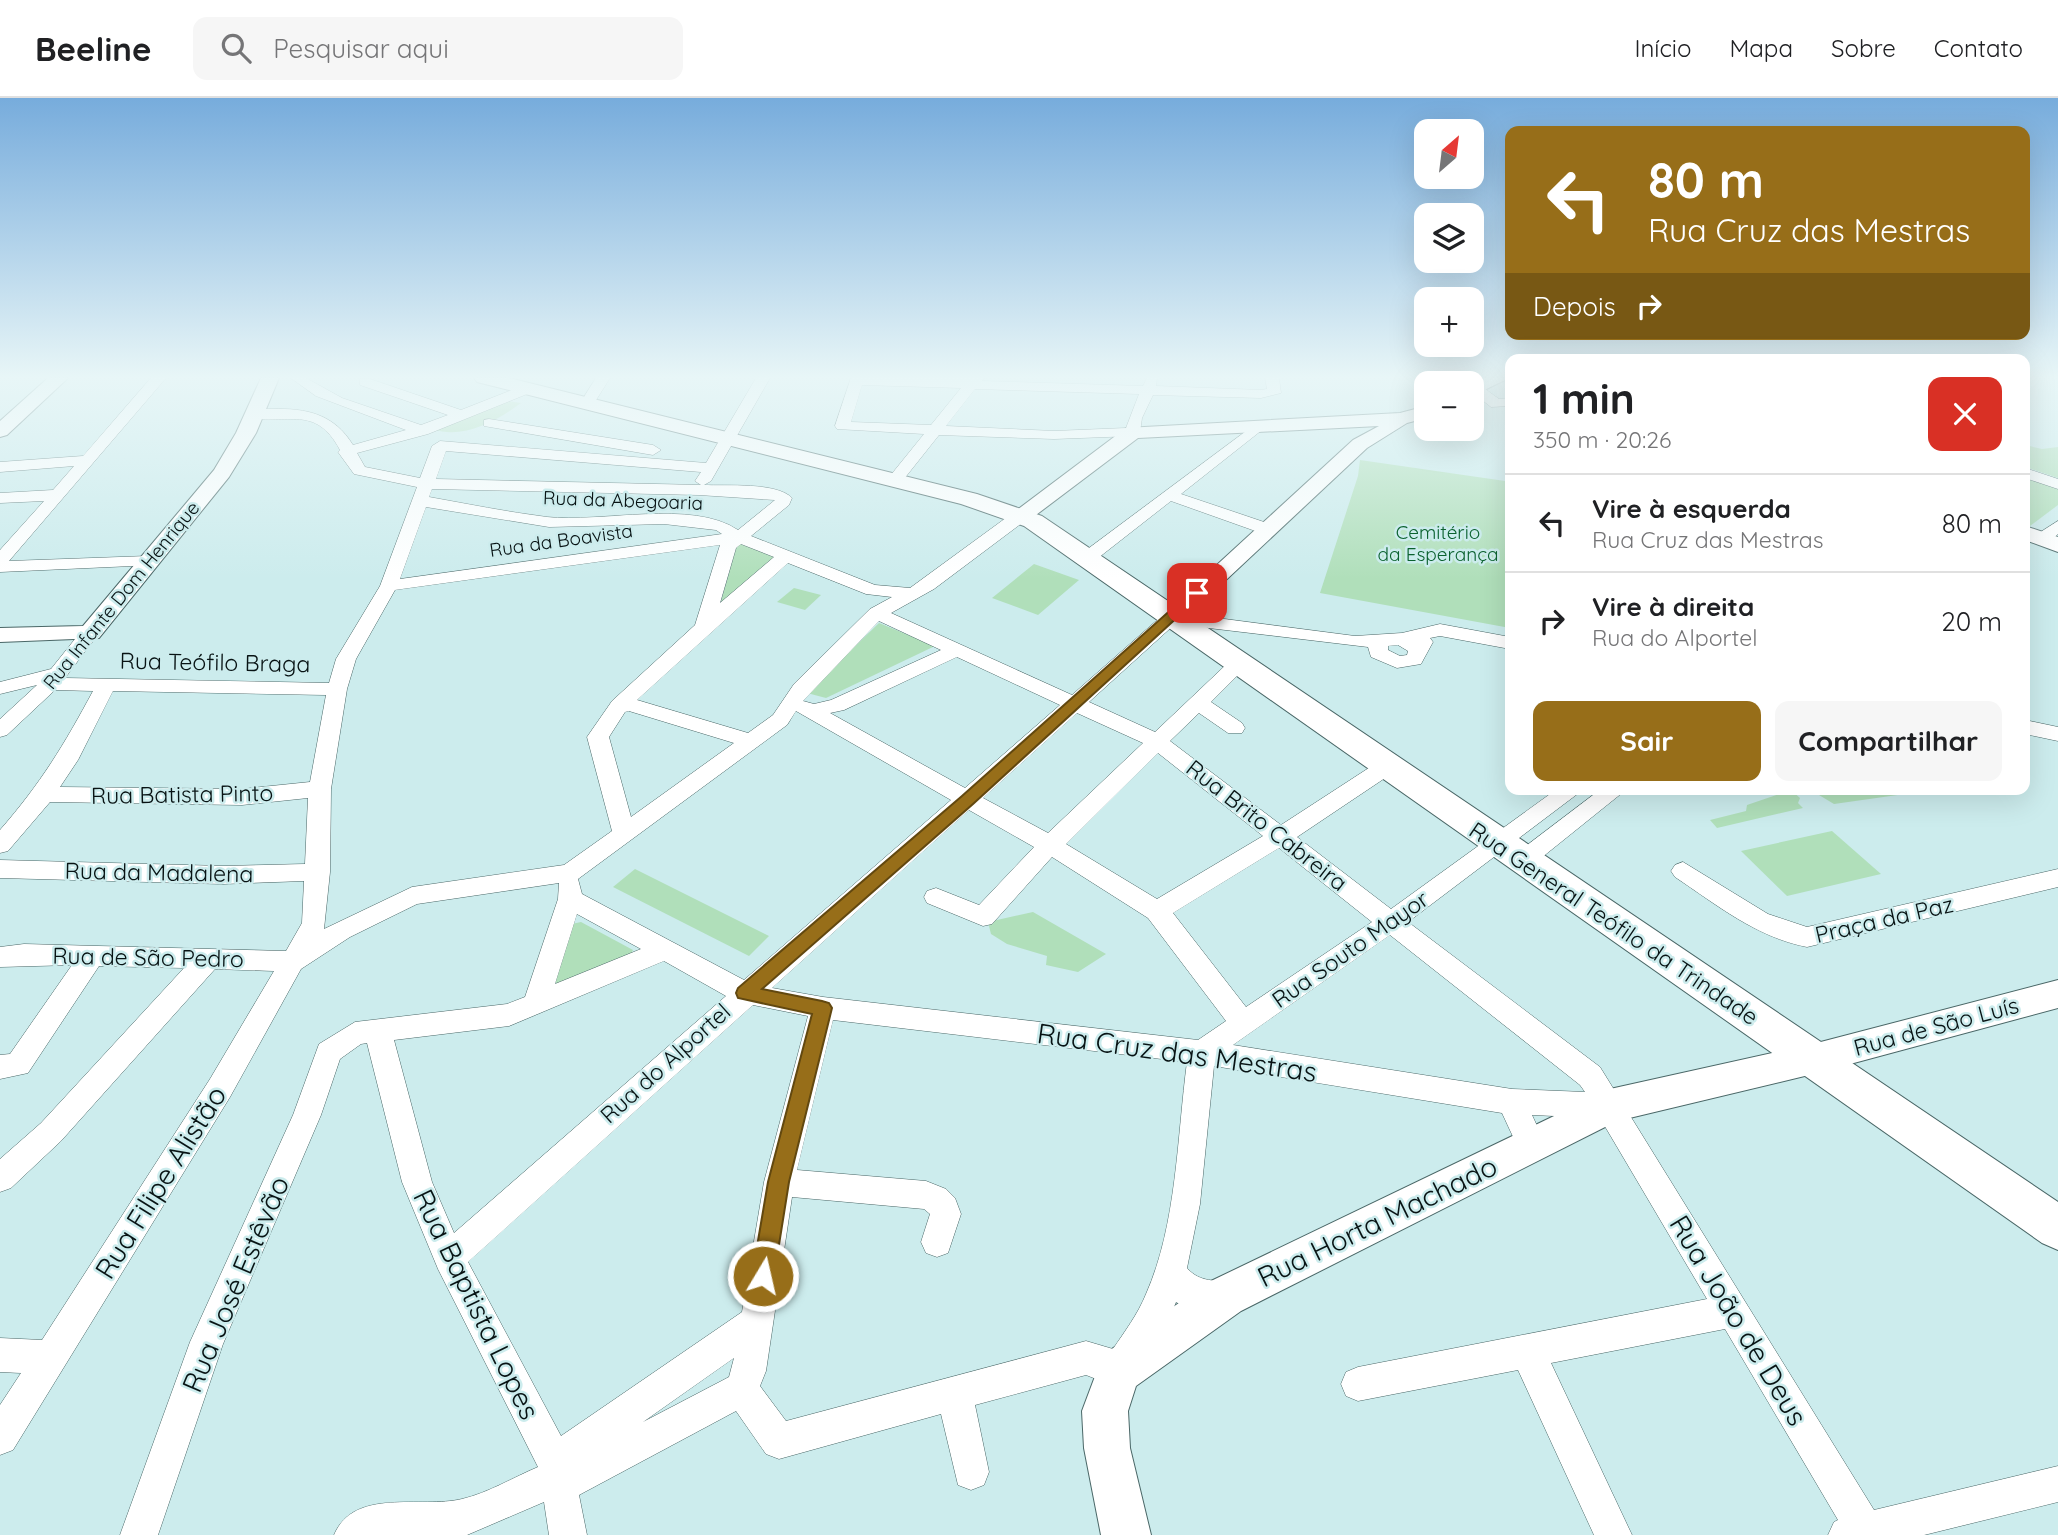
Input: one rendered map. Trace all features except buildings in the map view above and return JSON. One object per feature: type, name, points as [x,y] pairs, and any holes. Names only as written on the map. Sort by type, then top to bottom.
[{"type":"main road","name":"Rua General Teófilo da Trindade","points":[[748,445],[894,481],[1012,522],[1087,558],[1510,853],[2058,1228]]},
{"type":"street","points":[[0,561],[101,445]]},
{"type":"street","name":"Rua Infante Dom Henrique","points":[[0,730],[54,679],[222,473],[239,445]]},
{"type":"street","points":[[343,445],[360,471],[423,493],[699,490],[772,493],[784,498],[783,502],[728,546],[704,627]]},
{"type":"street","points":[[346,452],[402,445]]},
{"type":"street","points":[[318,872],[320,789],[337,689],[346,659],[389,586],[441,445]]},
{"type":"street","points":[[490,445],[710,468]]},
{"type":"street","points":[[624,445],[667,452],[686,466]]},
{"type":"street","points":[[699,490],[724,445]]},
{"type":"street","points":[[894,481],[926,445]]},
{"type":"street","points":[[295,961],[341,930],[412,896],[570,873],[803,704],[877,613],[928,584],[1115,445]]},
{"type":"street","points":[[1087,558],[1235,445]]},
{"type":"street","name":"Rua do Alportel","points":[[449,1258],[745,993],[1076,704],[1362,445]]},
{"type":"street","points":[[0,467],[88,460]]},
{"type":"street","points":[[2030,475],[2058,484]]},
{"type":"street","name":"Rua da Abegoaria","points":[[423,493],[549,522],[664,519],[720,525],[738,537],[872,590],[890,594],[912,593]]},
{"type":"street","points":[[0,498],[57,495]]},
{"type":"street","points":[[1169,495],[1267,529]]},
{"type":"street","points":[[0,533],[25,532]]},
{"type":"street","name":"Rua da Boavista","points":[[389,586],[738,537]]},
{"type":"street","points":[[624,834],[598,737],[618,705],[786,556]]},
{"type":"street","points":[[0,568],[148,561]]},
{"type":"street","points":[[872,590],[879,600],[877,613]]},
{"type":"street","points":[[1197,593],[1196,604],[1205,612],[1246,626]]},
{"type":"street","name":"Rua Brito Cabreira","points":[[877,613],[1156,741],[1590,1076],[1610,1106]]},
{"type":"street","points":[[1171,618],[1390,646],[1407,662],[1440,630],[1505,642]]},
{"type":"street","points":[[936,897],[983,917],[1050,845],[1197,702],[1229,658],[1217,636],[1223,631],[1246,626]]},
{"type":"street","points":[[0,635],[90,633]]},
{"type":"street","points":[[803,704],[836,705],[959,649]]},
{"type":"street","name":"Rua Teófilo Braga","points":[[0,688],[54,679],[106,685],[337,689]]},
{"type":"street","points":[[0,845],[44,794],[67,760],[106,685]]},
{"type":"street","points":[[1197,702],[1235,728]]},
{"type":"street","points":[[803,704],[1050,845],[1157,911],[1243,1023]]},
{"type":"street","points":[[618,705],[630,705],[752,741]]},
{"type":"street","points":[[2030,728],[2058,734]]},
{"type":"street","points":[[2030,745],[2058,748]]},
{"type":"street","points":[[1157,911],[1282,836],[1386,767]]},
{"type":"street","name":"Rua Batista Pinto","points":[[44,794],[242,797],[320,789]]},
{"type":"street","points":[[1510,853],[1567,795]]},
{"type":"street","points":[[1510,853],[1606,795]]},
{"type":"street","name":"Rua Souto Mayor","points":[[1202,1052],[1392,921],[1510,853]]},
{"type":"street","name":"Rua da Madalena","points":[[0,869],[223,875],[318,872]]},
{"type":"street","name":"Praça da Paz","points":[[1684,871],[1774,928],[1794,936],[1807,937],[2058,878]]},
{"type":"street","name":"Rua Filipe Alistão","points":[[0,1437],[220,1088],[295,961],[314,924],[318,872]]},
{"type":"street","points":[[536,1003],[570,899],[570,873]]},
{"type":"street","name":"Rua Cruz das Mestras","points":[[570,899],[745,993],[822,1008],[1202,1052],[1512,1102],[1610,1106]]},
{"type":"street","points":[[343,1039],[355,1033],[509,1015],[665,950]]},
{"type":"street","points":[[0,1067],[18,1065],[92,956]]},
{"type":"street","name":"Rua de São Pedro","points":[[0,957],[92,956],[295,961]]},
{"type":"street","points":[[0,1178],[51,1132],[208,959]]},
{"type":"street","name":"Rua de São Luís","points":[[1813,1059],[2058,994]]},
{"type":"street","points":[[352,1535],[365,1525],[463,1518],[741,1389],[749,1371],[779,1182],[822,1008]]},
{"type":"street","name":"Rua Baptista Lopes","points":[[378,1031],[417,1182],[449,1258],[557,1475],[568,1535]]},
{"type":"street","name":"Rua José Estêvão","points":[[139,1535],[206,1342],[307,1115],[329,1052],[343,1039]]},
{"type":"street","points":[[1126,1535],[1108,1448],[1105,1411],[1119,1371],[1156,1310],[1169,1272],[1179,1229],[1202,1052]]},
{"type":"street","name":"Rua Horta Machado","points":[[1119,1371],[1226,1296],[1610,1106],[1813,1059]]},
{"type":"street","points":[[1512,1102],[1531,1144]]},
{"type":"street","name":"Rua João de Deus","points":[[1610,1106],[1733,1311],[1860,1533]]},
{"type":"street","points":[[779,1182],[926,1195],[940,1200],[946,1209],[945,1223],[937,1242]]},
{"type":"street","points":[[1169,1272],[1184,1291],[1201,1300],[1226,1296]]},
{"type":"street","points":[[1358,1384],[1733,1311]]},
{"type":"street","points":[[557,1475],[755,1323]]},
{"type":"street","points":[[1527,1351],[1613,1535]]},
{"type":"street","points":[[0,1355],[49,1357]]},
{"type":"street","points":[[741,1389],[779,1441],[1086,1358],[1103,1362],[1119,1371]]},
{"type":"street","points":[[956,1395],[971,1472]]},
{"type":"street","points":[[1860,1533],[2058,1484]]},
{"type":"green space","points":[[2030,446],[2042,449],[2058,447],[2058,478],[2030,469]]},
{"type":"green space","name":"Cemitério da Esperança","points":[[1360,460],[1505,481],[1505,627],[1320,593],[1358,476]]},
{"type":"green space","points":[[2030,480],[2058,489],[2058,505],[2030,526]]},
{"type":"green space","points":[[741,543],[775,557],[720,605],[736,548]]},
{"type":"green space","points":[[1034,564],[1079,580],[1038,615],[992,598]]},
{"type":"green space","points":[[794,588],[821,595],[805,610],[777,602]]},
{"type":"green space","points":[[879,623],[935,646],[826,698],[807,693]]},
{"type":"green space","points":[[1776,795],[1797,795],[1800,798],[1798,803],[1803,808],[1717,828],[1710,820],[1746,811],[1747,805]]},
{"type":"green space","points":[[1819,795],[1898,795],[1834,804]]},
{"type":"green space","points":[[1832,831],[1881,874],[1787,896],[1741,851]]},
{"type":"green space","points":[[635,869],[769,936],[749,956],[613,887]]},
{"type":"green space","points":[[1033,912],[1106,954],[1078,972],[1046,965],[1047,956],[1007,944],[991,934],[988,922]]},
{"type":"green space","points":[[581,922],[633,950],[629,959],[558,985],[549,977],[567,925]]},
{"type":"route","points":[[763,1276],[779,1182],[822,1008],[745,993],[968,800],[1197,593]]}]
